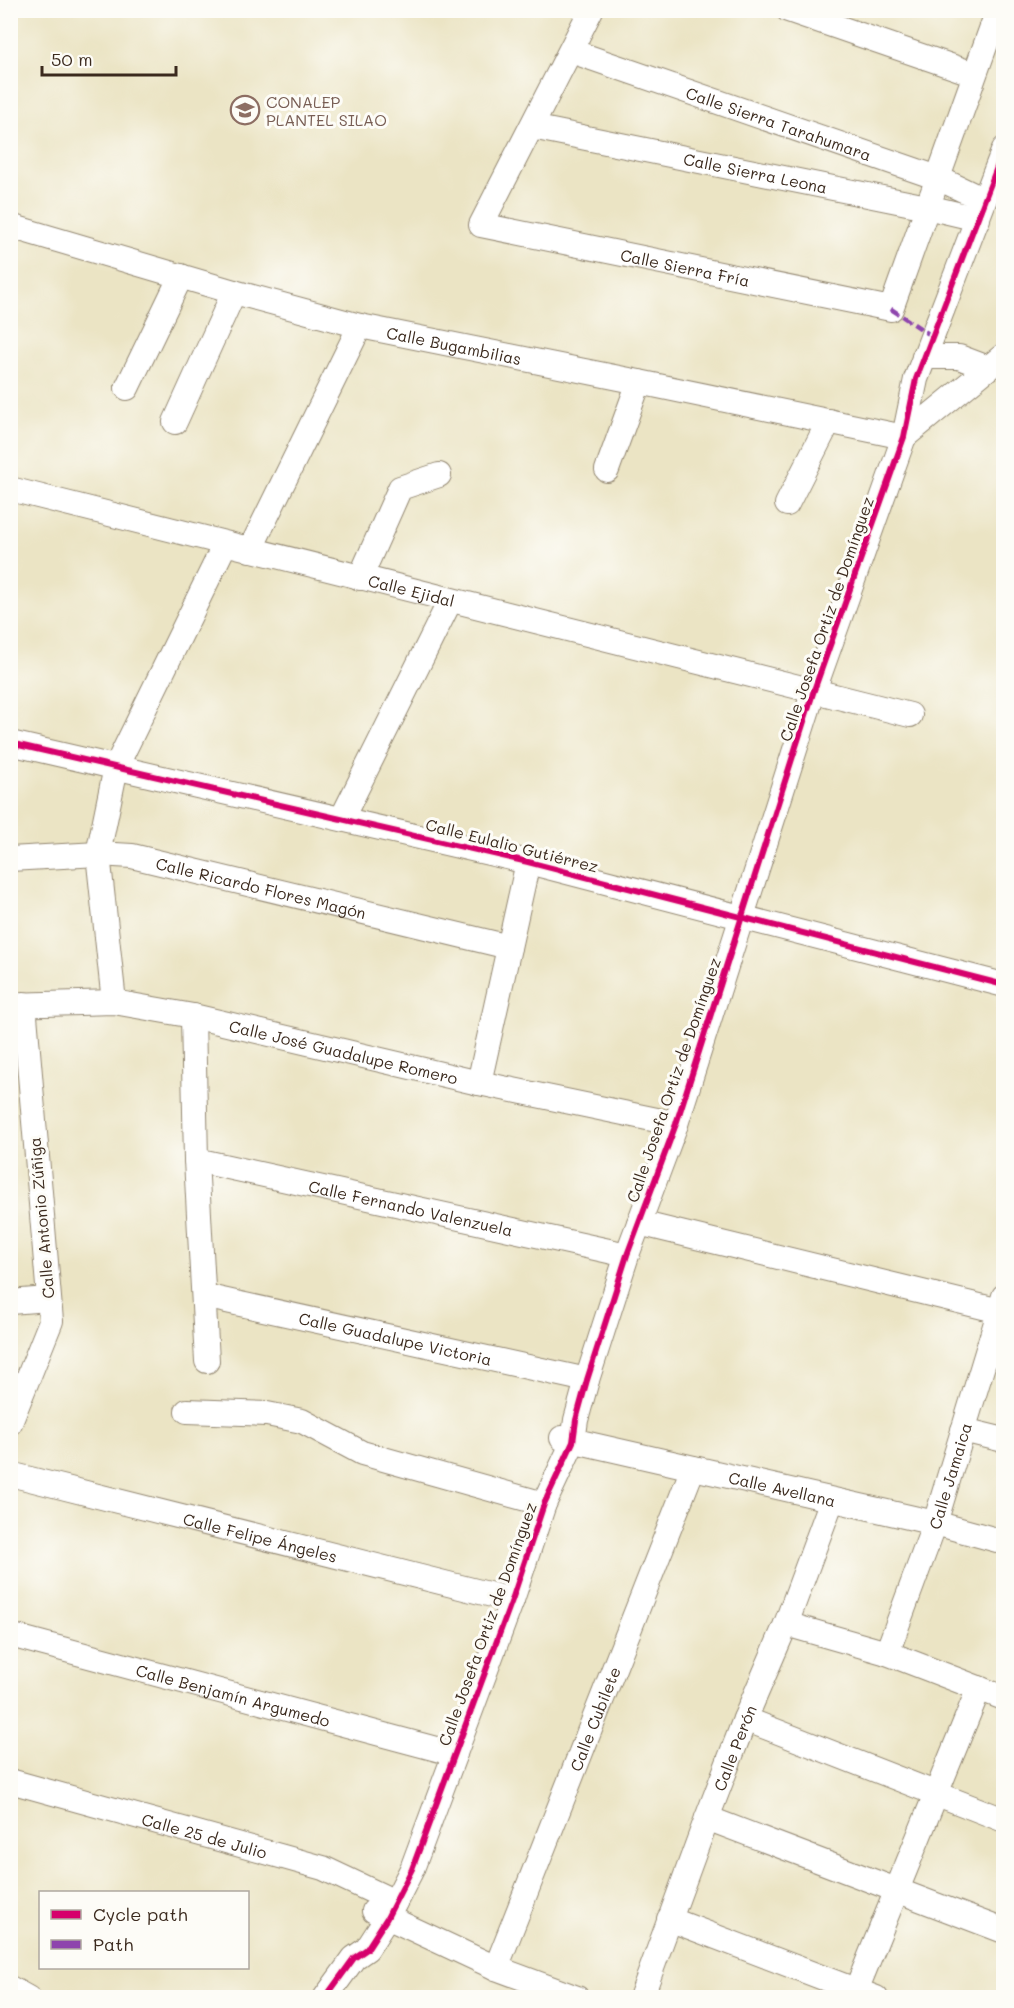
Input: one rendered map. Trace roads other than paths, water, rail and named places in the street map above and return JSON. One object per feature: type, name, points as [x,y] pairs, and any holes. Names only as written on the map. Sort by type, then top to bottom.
[{"type":"street","points":[[532,127],[591,10]]},
{"type":"street","points":[[788,10],[974,74]]},
{"type":"street","points":[[927,207],[998,10]]},
{"type":"street","name":"Calle Sierra Tarahumara","points":[[571,51],[938,178],[981,209]]},
{"type":"street","name":"Calle Sierra Leona","points":[[532,127],[927,207],[981,209]]},
{"type":"street","name":"Calle Sierra Fría","points":[[532,127],[481,225],[891,309],[927,207]]},
{"type":"street","name":"Calle Josefa Ortiz de Domínguez","points":[[325,1998],[354,1958],[355,1941],[384,1906],[399,1864],[449,1753],[538,1502],[570,1433],[627,1255],[676,1124],[813,693],[904,437],[916,379],[1004,148]]},
{"type":"street","name":"Calle Bugambilias","points":[[10,226],[234,292],[360,326],[904,437]]},
{"type":"street","points":[[127,388],[181,276]]},
{"type":"street","points":[[175,422],[234,292]]},
{"type":"street","points":[[250,550],[360,326]]},
{"type":"street","points":[[924,357],[959,357],[996,362]]},
{"type":"street","points":[[904,437],[996,362]]},
{"type":"street","points":[[608,470],[639,382]]},
{"type":"street","points":[[787,504],[829,422]]},
{"type":"street","points":[[360,578],[400,488],[439,475]]},
{"type":"street","name":"Calle Ejidal","points":[[10,489],[910,716]]},
{"type":"street","points":[[114,1002],[98,854],[116,767],[225,544]]},
{"type":"street","points":[[342,818],[450,601]]},
{"type":"street","name":"Calle Eulalio Gutiérrez","points":[[10,743],[528,862],[1004,985]]},
{"type":"street","name":"Calle Ricardo Flores Magón","points":[[10,859],[98,854],[132,856],[510,947]]},
{"type":"street","points":[[479,1083],[528,862]]},
{"type":"street","name":"Calle José Guadalupe Romero","points":[[17,1005],[114,1002],[193,1016],[479,1083],[676,1124]]},
{"type":"street","name":"Calle Antonio Zúñiga","points":[[10,1424],[51,1321],[17,1005]]},
{"type":"street","points":[[193,1016],[196,1160],[207,1361]]},
{"type":"street","name":"Calle Fernando Valenzuela","points":[[196,1160],[627,1255]]},
{"type":"street","points":[[639,1223],[1002,1306]]},
{"type":"street","name":"Calle Guadalupe Victoria","points":[[204,1296],[587,1380]]},
{"type":"street","points":[[10,1302],[48,1299]]},
{"type":"street","name":"Calle Jamaica","points":[[887,1653],[935,1523],[1002,1306]]},
{"type":"street","points":[[187,1411],[267,1414],[302,1421],[362,1453],[538,1502]]},
{"type":"street","points":[[963,1430],[1004,1440]]},
{"type":"street","name":"Calle Avellana","points":[[570,1433],[693,1468],[935,1523],[1004,1542]]},
{"type":"street","name":"Calle Cubilete","points":[[496,1968],[693,1468]]},
{"type":"street","name":"Calle Felipe Ángeles","points":[[10,1474],[504,1599]]},
{"type":"street","name":"Calle Perón","points":[[641,1998],[707,1818],[786,1624],[832,1500]]},
{"type":"street","points":[[786,1624],[887,1653],[1004,1698]]},
{"type":"street","name":"Calle Benjamín Argumedo","points":[[10,1635],[449,1753]]},
{"type":"street","points":[[669,1919],[862,1995],[897,1890],[979,1688]]},
{"type":"street","points":[[746,1719],[1004,1820]]},
{"type":"street","name":"Calle 25 de Julio","points":[[10,1781],[323,1868],[384,1906],[496,1968],[577,1998]]},
{"type":"street","points":[[707,1818],[1004,1931]]},
{"type":"street","points":[[10,1988],[28,1998]]},
{"type":"place","name":"CONALEP PLANTEL SILAO","points":[[245,110]]}]
